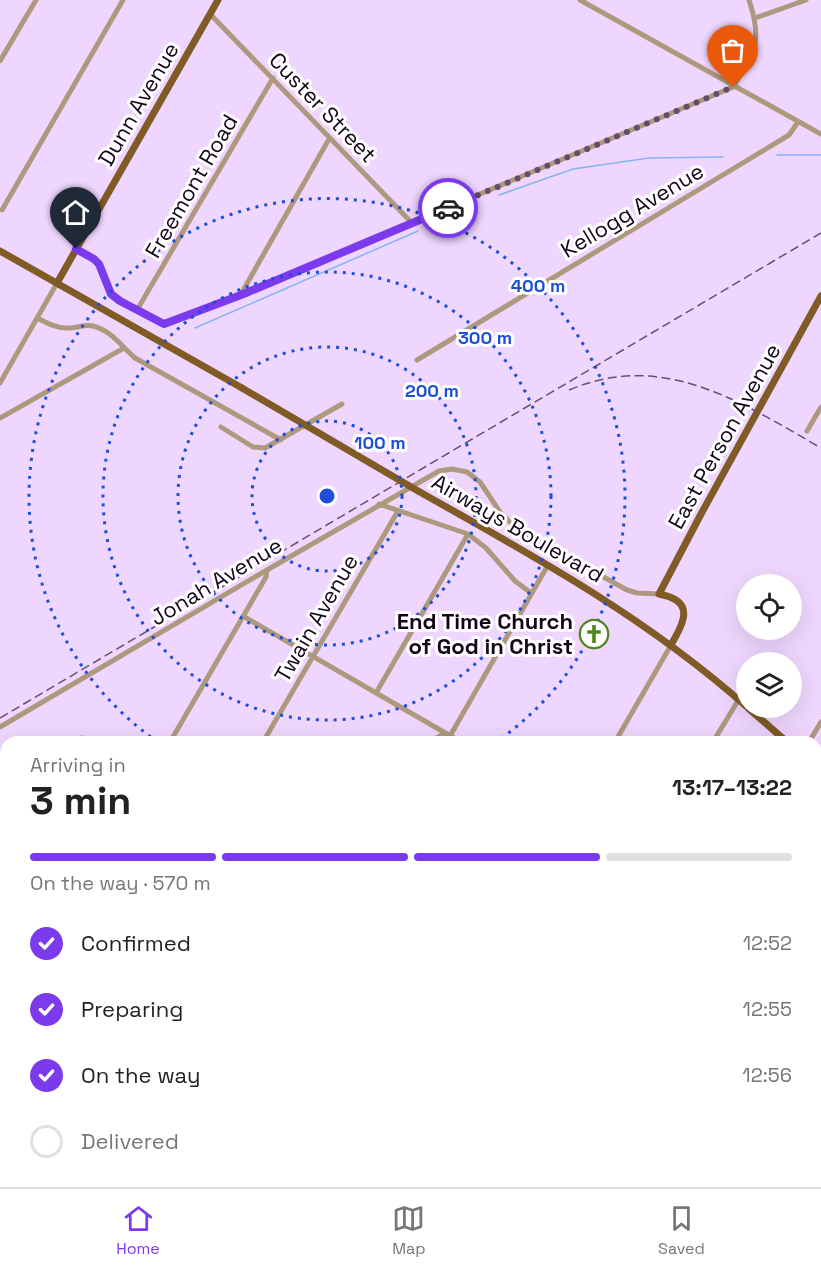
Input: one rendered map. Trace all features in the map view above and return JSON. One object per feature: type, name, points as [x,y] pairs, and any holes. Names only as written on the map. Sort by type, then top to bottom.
[{"type":"main road","name":"Dunn Avenue","points":[[57,283],[218,0]]},
{"type":"main road","name":"Airways Boulevard","points":[[0,250],[548,565],[637,620],[736,697]]},
{"type":"main road","name":"East Person Avenue","points":[[659,594],[706,504],[821,297]]},
{"type":"main road","name":"Airways Boulevard","points":[[659,594],[678,601],[684,611],[685,621],[671,645]]},
{"type":"main road","name":"Airways Boulevard","points":[[760,718],[780,736]]},
{"type":"street","points":[[0,61],[36,0]]},
{"type":"street","points":[[2,210],[123,0]]},
{"type":"street","points":[[580,0],[821,134]]},
{"type":"street","points":[[76,249],[99,264],[111,294],[164,324],[241,295],[733,87],[751,58],[756,44],[755,18],[749,0]]},
{"type":"street","points":[[755,18],[806,0]]},
{"type":"street","name":"Custer Street","points":[[210,14],[412,223]]},
{"type":"street","name":"Freemont Road","points":[[137,310],[273,78]]},
{"type":"street","name":"Kellogg Avenue","points":[[417,360],[789,135],[798,122]]},
{"type":"street","points":[[241,295],[329,139]]},
{"type":"street","name":"Dunn Avenue","points":[[0,383],[57,283]]},
{"type":"street","points":[[37,318],[67,329],[92,326],[119,340],[135,358],[281,440]]},
{"type":"street","points":[[0,418],[124,348]]},
{"type":"street","points":[[221,427],[258,449],[265,448],[342,404]]},
{"type":"street","points":[[807,431],[821,407]]},
{"type":"street","name":"Airways Boulevard","points":[[452,469],[467,472],[480,482],[500,512],[518,529],[627,590],[659,594]]},
{"type":"street","name":"Jonah Avenue","points":[[0,727],[380,504],[439,471],[452,469]]},
{"type":"street","name":"Airways Boulevard","points":[[380,504],[468,534],[486,548],[515,582],[531,593]]},
{"type":"street","name":"Twain Avenue","points":[[267,736],[398,511]]},
{"type":"street","points":[[376,693],[468,534]]},
{"type":"street","points":[[243,616],[448,735],[548,565]]},
{"type":"street","points":[[173,736],[266,577],[267,570]]},
{"type":"street","points":[[618,736],[671,645]]},
{"type":"street","points":[[717,736],[736,704]]},
{"type":"street","points":[[813,736],[821,722]]},
{"type":"waterway","points":[[777,155],[821,155]]},
{"type":"waterway","points":[[499,195],[573,169],[649,158],[723,157]]},
{"type":"waterway","points":[[195,328],[418,231]]},
{"type":"railway","points":[[0,718],[821,233]]},
{"type":"railway","points":[[569,390],[604,379],[637,376],[669,379],[700,387],[731,399],[821,448]]},
{"type":"way so far","points":[[448,208],[733,87]]},
{"type":"place","name":"End Time Church of God in Christ","points":[[594,634]]},
{"type":"route","points":[[76,249],[99,264],[111,294],[164,324],[241,295],[448,208]]}]
